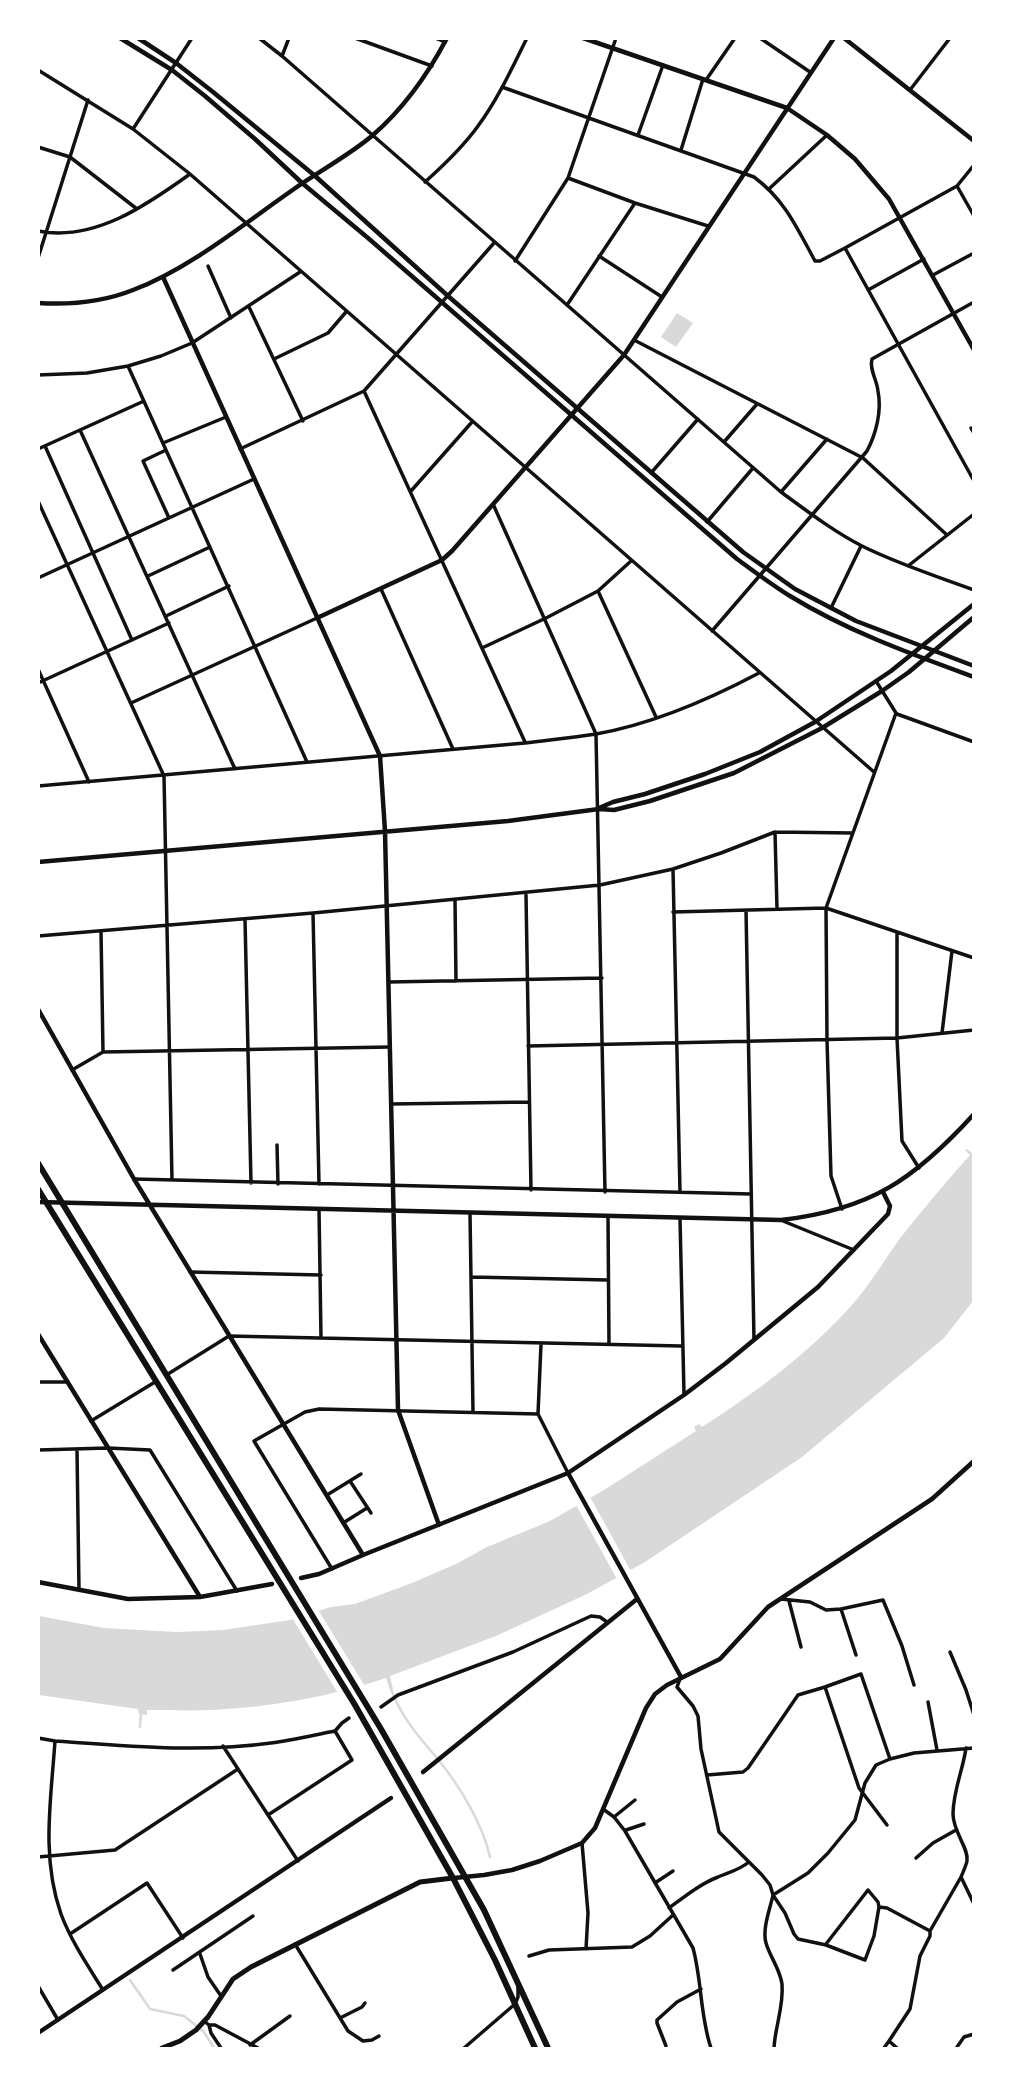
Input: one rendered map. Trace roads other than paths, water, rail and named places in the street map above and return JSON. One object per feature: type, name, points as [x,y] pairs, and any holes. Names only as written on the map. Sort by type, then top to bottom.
[{"type":"highway","points":[[38,1163],[365,1700],[466,1878],[548,2049]]},
{"type":"highway","points":[[38,1189],[42,1202],[157,1381],[355,1704],[453,1878],[495,1960],[535,2049]]},
{"type":"main road","points":[[162,2048],[180,2041],[207,2023],[233,1979],[251,1967],[420,1882],[453,1878]]},
{"type":"street","points":[[120,38],[172,70],[245,130],[302,183],[701,529],[760,575],[826,617],[974,677]]},
{"type":"street","points":[[134,129],[192,38]]},
{"type":"street","points":[[260,38],[781,492],[812,515],[862,545],[908,566],[974,590]]},
{"type":"street","points":[[282,57],[289,38]]},
{"type":"street","points":[[355,38],[432,66]]},
{"type":"street","points":[[38,303],[59,304],[101,299],[131,291],[163,277],[245,223],[373,135],[412,94],[432,66],[446,40],[435,38]]},
{"type":"street","points":[[425,182],[453,156],[478,126],[527,38]]},
{"type":"street","points":[[583,38],[787,108],[827,135],[855,159],[889,199],[974,350]]},
{"type":"street","points":[[515,261],[568,178],[616,38]]},
{"type":"street","points":[[681,150],[705,80],[735,38]]},
{"type":"street","points":[[760,38],[810,72]]},
{"type":"street","points":[[131,704],[442,560],[624,355],[834,38]]},
{"type":"street","points":[[844,38],[974,141]]},
{"type":"street","points":[[910,90],[950,38]]},
{"type":"street","points":[[141,39],[176,63],[314,175],[576,408],[765,569],[795,589],[856,621],[974,666]]},
{"type":"street","points":[[638,135],[663,65]]},
{"type":"street","points":[[38,70],[134,129],[190,174],[874,772]]},
{"type":"street","points":[[502,87],[754,177],[770,188],[779,199],[815,261],[821,261],[957,186],[974,165]]},
{"type":"street","points":[[38,258],[88,100]]},
{"type":"street","points":[[770,188],[827,135]]},
{"type":"street","points":[[38,147],[70,157],[137,209]]},
{"type":"street","points":[[38,231],[84,230],[108,223],[137,209],[190,174]]},
{"type":"street","points":[[568,178],[708,226]]},
{"type":"street","points":[[957,186],[974,216]]},
{"type":"street","points":[[566,305],[635,203]]},
{"type":"street","points":[[240,449],[364,391],[494,243]]},
{"type":"street","points":[[845,248],[974,481]]},
{"type":"street","points":[[933,275],[974,253]]},
{"type":"street","points":[[599,256],[662,297]]},
{"type":"street","points":[[868,290],[923,259]]},
{"type":"street","points":[[208,266],[231,318]]},
{"type":"street","points":[[38,375],[87,373],[128,366],[161,356],[192,342],[300,272]]},
{"type":"street","points":[[163,277],[380,756],[386,831],[398,1410],[439,1525]]},
{"type":"street","points":[[712,631],[863,458],[877,427],[879,403],[872,359],[974,302]]},
{"type":"street","points":[[249,307],[303,421]]},
{"type":"street","points":[[274,359],[328,333],[346,312]]},
{"type":"street","points":[[634,340],[863,458],[947,535]]},
{"type":"street","points":[[128,366],[307,762]]},
{"type":"street","points":[[364,391],[525,743]]},
{"type":"street","points":[[38,449],[144,401]]},
{"type":"street","points":[[724,442],[757,404]]},
{"type":"street","points":[[163,444],[226,416]]},
{"type":"street","points":[[651,473],[698,419]]},
{"type":"street","points":[[411,491],[472,422]]},
{"type":"street","points":[[80,430],[235,770]]},
{"type":"street","points":[[781,492],[827,439]]},
{"type":"street","points":[[45,446],[132,640]]},
{"type":"street","points":[[166,450],[143,461],[169,518]]},
{"type":"street","points":[[707,522],[753,468]]},
{"type":"street","points":[[38,578],[254,479]]},
{"type":"street","points":[[38,501],[164,776],[172,1180]]},
{"type":"street","points":[[493,504],[596,734],[605,1192]]},
{"type":"street","points":[[908,566],[974,514]]},
{"type":"street","points":[[831,608],[862,545]]},
{"type":"street","points":[[148,576],[210,547]]},
{"type":"street","points":[[482,648],[598,591],[631,561]]},
{"type":"street","points":[[166,616],[229,586]]},
{"type":"street","points":[[381,589],[453,750]]},
{"type":"street","points":[[598,591],[656,717]]},
{"type":"street","points":[[598,809],[705,774],[760,752],[815,722],[876,681],[974,604]]},
{"type":"street","points":[[38,862],[508,821],[598,809],[614,810],[701,785],[764,759],[822,728],[882,691],[974,617]]},
{"type":"street","points":[[41,682],[169,623]]},
{"type":"street","points":[[38,669],[41,682],[89,782]]},
{"type":"street","points":[[38,786],[453,750],[596,734],[656,717],[716,695],[759,673]]},
{"type":"street","points":[[876,681],[896,713],[974,742]]},
{"type":"street","points":[[842,1209],[831,1176],[826,908],[896,713]]},
{"type":"street","points":[[38,936],[600,886],[673,869],[775,832],[853,833]]},
{"type":"street","points":[[775,832],[777,909]]},
{"type":"street","points":[[673,869],[680,1193]]},
{"type":"street","points":[[526,894],[531,1190]]},
{"type":"street","points":[[455,900],[456,981]]},
{"type":"street","points":[[673,912],[826,908],[974,958]]},
{"type":"street","points":[[746,910],[754,1340]]},
{"type":"street","points":[[313,913],[319,1185]]},
{"type":"street","points":[[245,919],[251,1183]]},
{"type":"street","points":[[101,931],[103,1052]]},
{"type":"street","points":[[897,933],[897,1038],[902,1141],[919,1168]]},
{"type":"street","points":[[942,1033],[951,951]]},
{"type":"street","points":[[389,982],[602,978]]},
{"type":"street","points":[[38,1009],[134,1179],[363,1555]]},
{"type":"street","points":[[528,1046],[897,1038],[974,1030]]},
{"type":"street","points":[[72,1070],[103,1052],[390,1047]]},
{"type":"street","points":[[391,1104],[529,1102]]},
{"type":"street","points":[[42,1202],[781,1220],[812,1217],[842,1209],[883,1192],[919,1168],[974,1114]]},
{"type":"street","points":[[277,1144],[278,1184]]},
{"type":"street","points":[[134,1179],[751,1194]]},
{"type":"street","points":[[301,1578],[332,1569],[568,1473],[684,1395],[818,1287],[888,1214],[890,1206],[883,1192]]},
{"type":"street","points":[[319,1209],[321,1338]]},
{"type":"street","points":[[470,1213],[473,1412]]},
{"type":"street","points":[[608,1216],[609,1344]]},
{"type":"street","points":[[680,1218],[684,1395]]},
{"type":"street","points":[[781,1220],[854,1250]]},
{"type":"street","points":[[190,1272],[321,1275]]},
{"type":"street","points":[[471,1277],[608,1280]]},
{"type":"street","points":[[38,1334],[200,1597]]},
{"type":"street","points":[[166,1375],[229,1336],[681,1346]]},
{"type":"street","points":[[541,1344],[538,1414],[681,1677]]},
{"type":"street","points":[[38,1382],[68,1381]]},
{"type":"street","points":[[91,1421],[157,1381]]},
{"type":"street","points":[[332,1569],[254,1441],[305,1412],[319,1409],[538,1414]]},
{"type":"street","points":[[38,1450],[150,1450],[237,1591]]},
{"type":"street","points":[[77,1450],[79,1590]]},
{"type":"street","points":[[453,1878],[512,1870],[582,1843],[595,1828],[646,1708],[655,1694],[681,1677],[720,1659],[759,1615],[779,1599],[932,1499],[974,1461]]},
{"type":"street","points":[[327,1495],[361,1474]]},
{"type":"street","points":[[350,1481],[371,1513]]},
{"type":"street","points":[[343,1522],[367,1508]]},
{"type":"street","points":[[38,1582],[128,1599],[200,1597],[272,1584]]},
{"type":"street","points":[[424,1772],[637,1599]]},
{"type":"street","points":[[779,1599],[810,1602],[826,1610],[883,1600],[914,1685]]},
{"type":"street","points":[[789,1601],[801,1647]]},
{"type":"street","points":[[841,1609],[856,1655]]},
{"type":"street","points":[[381,1707],[398,1695],[513,1652],[591,1616],[600,1617],[607,1622]]},
{"type":"street","points":[[950,1652],[974,1714]]},
{"type":"street","points":[[707,1775],[743,1772],[798,1695],[861,1674],[890,1759]]},
{"type":"street","points":[[681,1677],[677,1687],[698,1716],[701,1748],[719,1832],[770,1885],[798,1939],[826,1945],[865,1960],[874,1936],[878,1902],[868,1890],[826,1945]]},
{"type":"street","points":[[825,1687],[859,1788],[887,1825]]},
{"type":"street","points":[[966,1690],[974,1687]]},
{"type":"street","points":[[928,1702],[937,1750]]},
{"type":"street","points":[[38,1738],[140,1747],[270,1743],[335,1731],[349,1718]]},
{"type":"street","points":[[268,1815],[352,1760],[335,1731]]},
{"type":"street","points":[[55,1741],[48,1856],[54,1890],[70,1934],[103,1990]]},
{"type":"street","points":[[223,1746],[298,1861]]},
{"type":"street","points":[[884,2049],[909,2009],[920,1956],[967,1860],[967,1853],[953,1817],[954,1799],[967,1748]]},
{"type":"street","points":[[774,2049],[782,1997],[778,1968],[766,1943],[773,1895],[808,1873],[855,1820],[865,1783],[876,1765],[915,1753],[974,1748]]},
{"type":"street","points":[[38,1857],[115,1850],[238,1769]]},
{"type":"street","points":[[38,2033],[391,1798]]},
{"type":"street","points":[[614,1817],[635,1800]]},
{"type":"street","points":[[603,1808],[625,1830],[693,1948],[711,2049]]},
{"type":"street","points":[[625,1830],[643,1824]]},
{"type":"street","points":[[916,1858],[933,1843],[956,1830]]},
{"type":"street","points":[[582,1843],[588,1913],[586,1949]]},
{"type":"street","points":[[669,1908],[699,1887],[719,1876],[738,1871],[749,1862]]},
{"type":"street","points":[[654,1883],[673,1871]]},
{"type":"street","points":[[961,1877],[974,1904]]},
{"type":"street","points":[[70,1934],[147,1883],[183,1938]]},
{"type":"street","points":[[879,1907],[887,1908],[930,1931]]},
{"type":"street","points":[[529,1956],[548,1950],[632,1947],[650,1936],[673,1915]]},
{"type":"street","points":[[173,1970],[253,1916]]},
{"type":"street","points":[[295,1944],[348,2031],[363,2041],[379,2036]]},
{"type":"street","points":[[200,1954],[208,1977],[221,1996]]},
{"type":"street","points":[[464,2049],[515,2004],[518,1997],[517,1981]]},
{"type":"street","points":[[38,1986],[58,2020]]},
{"type":"street","points":[[666,2046],[657,2020],[677,2002],[701,1989]]},
{"type":"street","points":[[340,2018],[365,2003]]},
{"type":"street","points":[[250,2045],[290,2016]]},
{"type":"street","points":[[207,2023],[258,2049]]},
{"type":"street","points":[[207,2023],[221,2049]]},
{"type":"street","points":[[957,2047],[964,2037],[974,2034]]},
{"type":"street","points":[[889,2041],[897,2049]]},
{"type":"waterway","points":[[391,1689],[410,1725],[444,1767],[469,1804],[482,1831],[490,1857]]},
{"type":"waterway","points":[[140,1727],[141,1713]]},
{"type":"waterway","points":[[130,1980],[150,2009],[184,2016],[204,2032],[214,2048]]}]
